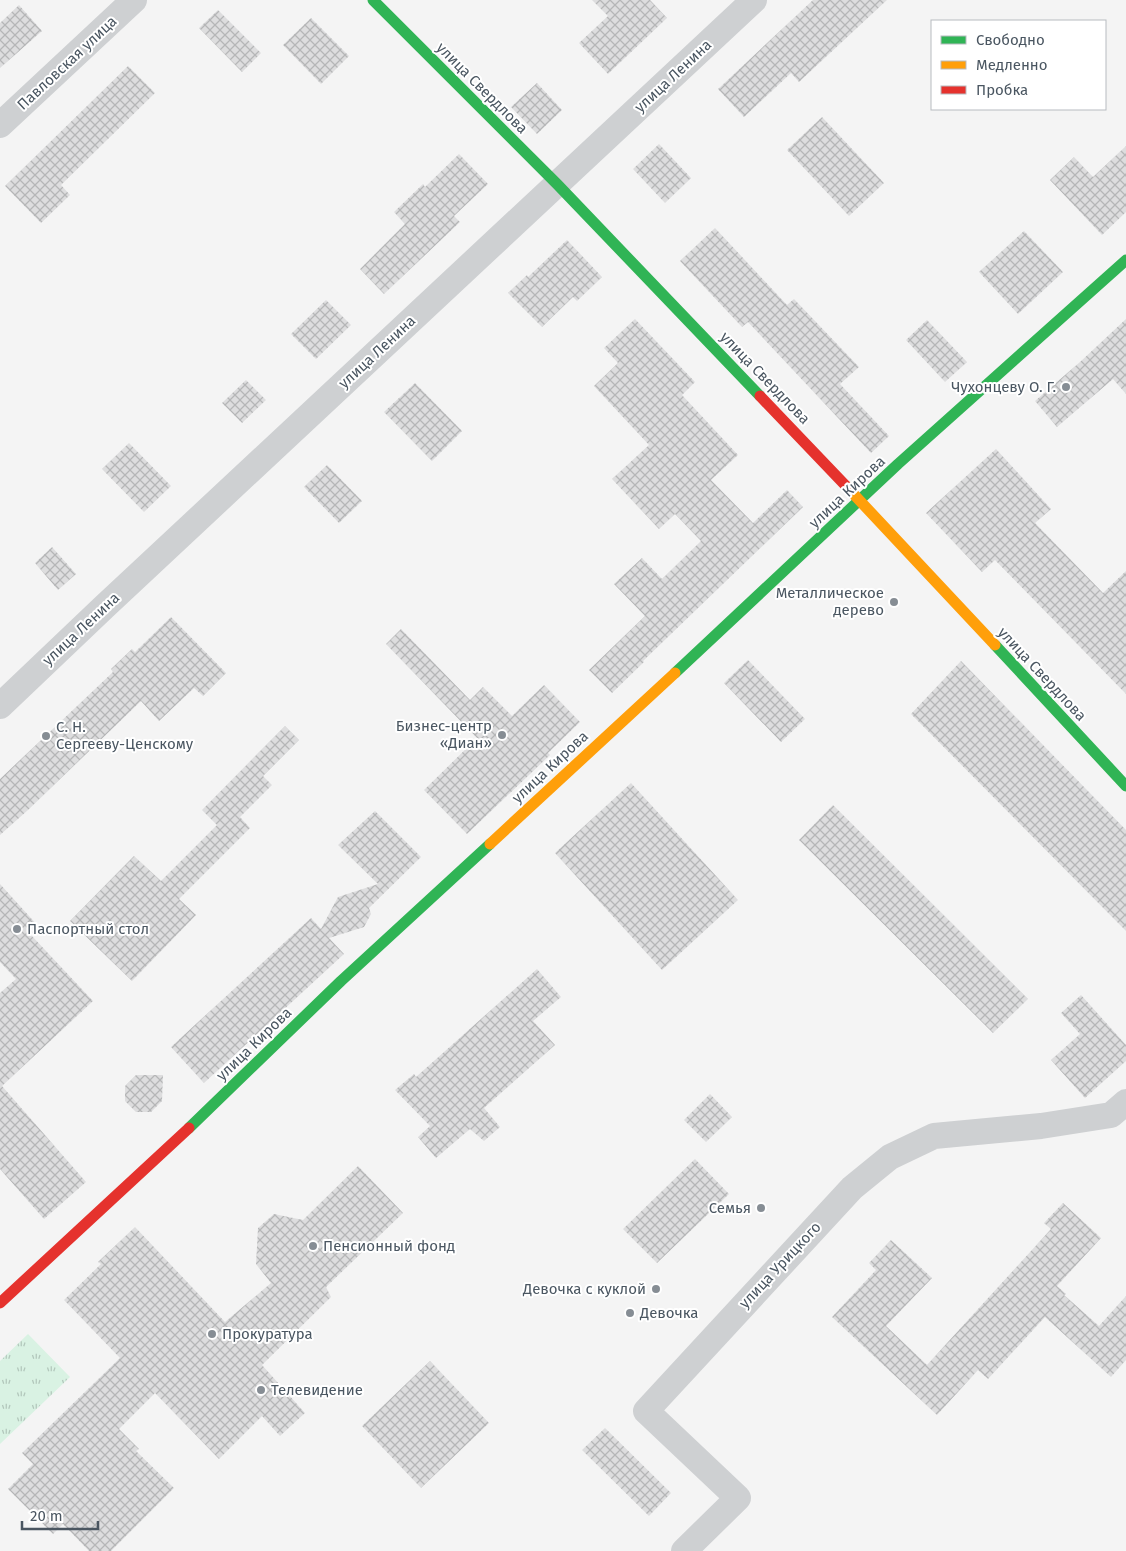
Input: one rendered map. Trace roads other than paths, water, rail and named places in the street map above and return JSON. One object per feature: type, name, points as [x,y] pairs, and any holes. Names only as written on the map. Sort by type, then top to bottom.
[{"type":"street","name":"Павловская улица","points":[[0,126],[134,0]]},
{"type":"street","name":"улица Свердлова","points":[[373,0],[557,184],[860,500],[1126,786]]},
{"type":"street","name":"улица Ленина","points":[[0,706],[111,600],[754,0]]},
{"type":"street","name":"улица Кирова","points":[[3,1299],[181,1136],[340,981],[647,699],[898,464],[1126,260]]},
{"type":"street","name":"улица Урицкого","points":[[684,1551],[738,1498],[646,1411],[852,1188],[890,1157],[934,1136],[1041,1126],[1111,1115],[1126,1102]]},
{"type":"street","points":[[18,1271],[53,1255]]},
{"type":"place","name":"Чухонцеву О. Г.","points":[[1066,387]]},
{"type":"place","name":"Металлическое дерево","points":[[894,602]]},
{"type":"place","name":"Бизнес-центр «Диан»","points":[[502,735]]},
{"type":"place","name":"С. Н. Сергееву-Ценскому","points":[[46,736]]},
{"type":"place","name":"Паспортный стол","points":[[17,929]]},
{"type":"place","name":"Семья","points":[[761,1208]]},
{"type":"place","name":"Пенсионный фонд","points":[[313,1246]]},
{"type":"place","name":"Девочка с куклой","points":[[656,1289]]},
{"type":"place","name":"Девочка","points":[[630,1313]]},
{"type":"place","name":"Прокуратура","points":[[212,1334]]},
{"type":"place","name":"Телевидение","points":[[261,1390]]}]
